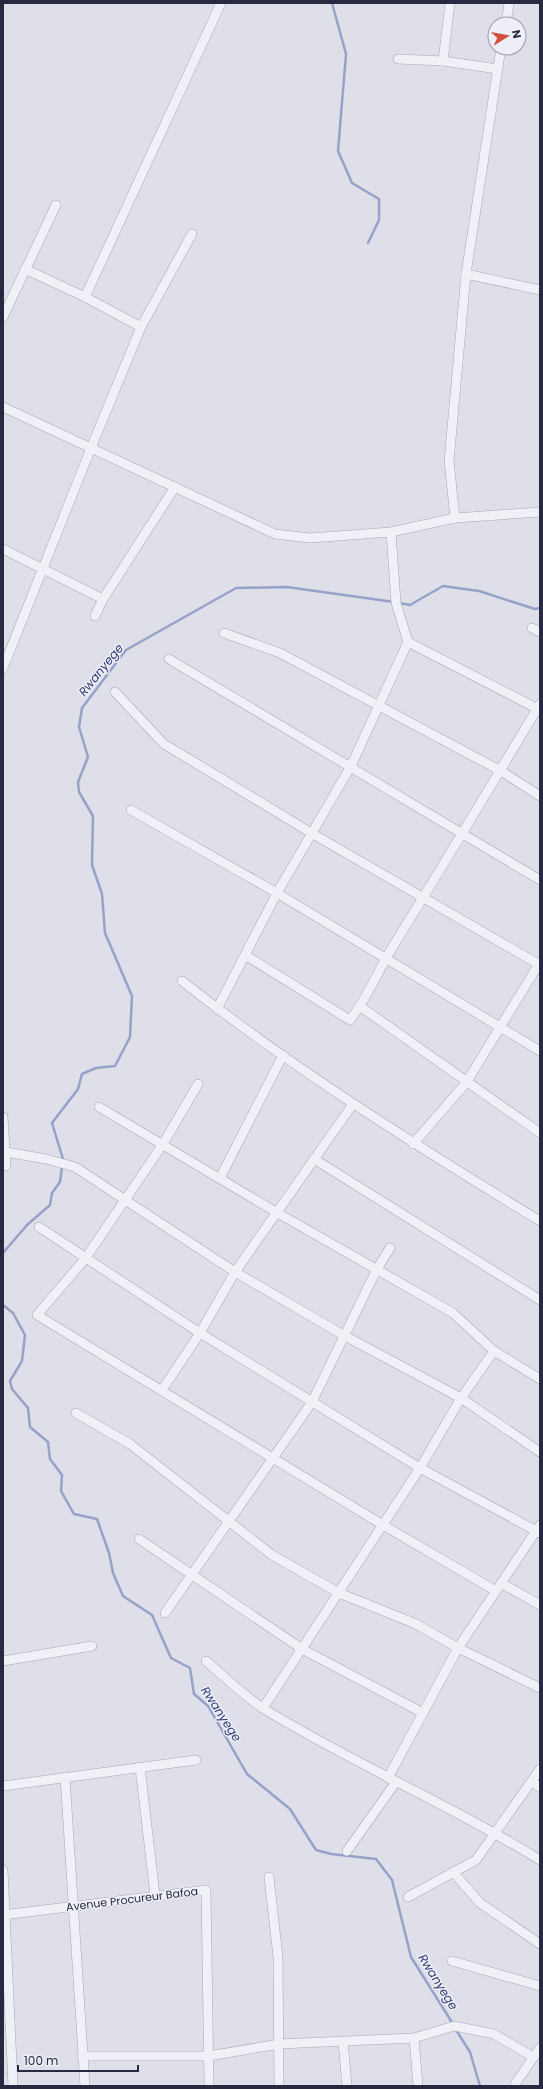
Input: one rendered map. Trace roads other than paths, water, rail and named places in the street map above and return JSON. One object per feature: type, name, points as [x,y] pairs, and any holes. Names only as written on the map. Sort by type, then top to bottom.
[{"type":"street","points":[[85,297],[220,3]]},
{"type":"street","points":[[443,60],[450,3]]},
{"type":"street","points":[[507,16],[509,3]]},
{"type":"street","points":[[455,518],[449,461],[466,274],[500,56]]},
{"type":"street","points":[[398,59],[443,60],[498,69]]},
{"type":"street","points":[[3,317],[56,205]]},
{"type":"street","points":[[3,668],[90,448],[141,327],[192,234]]},
{"type":"street","points":[[25,269],[85,297],[141,327]]},
{"type":"street","points":[[466,274],[540,290]]},
{"type":"street","points":[[3,407],[275,534],[310,538],[391,532],[455,518],[540,512]]},
{"type":"street","points":[[95,616],[103,599],[175,487]]},
{"type":"street","points":[[217,1009],[277,894],[352,766],[408,642],[396,603],[391,532]]},
{"type":"street","points":[[3,549],[103,599]]},
{"type":"street","points":[[224,633],[280,653],[501,771],[540,796]]},
{"type":"street","points":[[245,956],[350,1020],[360,1007],[385,958],[463,834],[539,708],[408,642]]},
{"type":"street","points":[[169,659],[352,766],[540,880]]},
{"type":"street","points":[[115,692],[164,744],[313,834],[540,964],[466,1083],[413,1144]]},
{"type":"street","points":[[131,810],[277,894],[500,1029],[540,1051]]},
{"type":"street","points":[[182,981],[217,1009],[353,1104],[413,1144],[540,1221]]},
{"type":"street","points":[[360,1007],[466,1083],[540,1133]]},
{"type":"street","points":[[220,1178],[283,1055]]},
{"type":"street","points":[[198,1084],[163,1144],[126,1200],[85,1259],[38,1315],[383,1526],[499,1587],[540,1605]]},
{"type":"street","points":[[162,1390],[200,1333],[235,1272],[353,1104]]},
{"type":"street","points":[[99,1107],[276,1212],[453,1313],[494,1351],[540,1379]]},
{"type":"street","points":[[3,1117],[6,1166]]},
{"type":"street","points":[[6,1152],[46,1159],[75,1167],[235,1272],[345,1336],[461,1398],[540,1452]]},
{"type":"street","points":[[314,1159],[540,1300]]},
{"type":"street","points":[[39,1227],[85,1259],[200,1333],[420,1468],[539,1530],[458,1648],[423,1713],[392,1780],[347,1851]]},
{"type":"street","points":[[165,1614],[193,1576],[312,1402],[377,1269],[390,1248]]},
{"type":"street","points":[[263,1708],[383,1526],[420,1468],[461,1398],[494,1351]]},
{"type":"street","points":[[76,1413],[130,1444],[272,1555],[340,1593],[416,1624],[458,1648],[540,1688]]},
{"type":"street","points":[[139,1539],[302,1649],[423,1713]]},
{"type":"street","points":[[3,1661],[92,1646]]},
{"type":"street","points":[[206,1661],[263,1708],[392,1780],[496,1833],[540,1860]]},
{"type":"street","points":[[3,1786],[196,1760]]},
{"type":"street","points":[[140,1768],[155,1895]]},
{"type":"street","points":[[408,1897],[476,1860],[540,1769]]},
{"type":"street","points":[[66,1777],[85,2086]]},
{"type":"street","points":[[531,1782],[540,1787]]},
{"type":"street","points":[[3,1870],[7,2048],[13,2086]]},
{"type":"street","points":[[453,1872],[480,1903],[540,1944]]},
{"type":"street","points":[[269,1877],[278,1957],[279,2086]]},
{"type":"street","name":"Avenue Procureur Bafoa","points":[[4,1915],[155,1895],[206,1890],[210,2056],[209,2086]]},
{"type":"street","points":[[452,1961],[540,1986]]},
{"type":"street","points":[[82,2056],[210,2056],[279,2044],[414,2038],[454,2026],[494,2034],[533,2057]]},
{"type":"street","points":[[414,2038],[418,2086]]},
{"type":"street","points":[[343,2042],[348,2086]]},
{"type":"street","points":[[515,2084],[540,2048]]},
{"type":"waterway","points":[[332,3],[346,54],[338,151],[352,183],[379,199],[379,220],[368,243]]},
{"type":"waterway","name":"Rwanyege","points":[[399,603],[410,605],[443,586],[479,591],[535,609],[540,608]]},
{"type":"waterway","name":"Rwanyege","points":[[3,1253],[27,1225],[50,1205],[52,1193],[60,1182],[63,1159],[52,1123],[78,1089],[82,1074],[96,1068],[115,1066],[130,1037],[132,996],[105,933],[102,894],[92,865],[93,816],[79,792],[78,782],[88,757],[79,727],[82,708],[126,650],[236,588],[287,587],[394,602]]},
{"type":"waterway","name":"Rwanyege","points":[[3,1305],[13,1313],[25,1335],[22,1361],[10,1381],[12,1389],[28,1408],[30,1427],[48,1442],[50,1459],[62,1475],[61,1491],[74,1514],[97,1519],[109,1553],[113,1573],[123,1596],[152,1615],[171,1658],[190,1668],[194,1694],[208,1706],[247,1774],[290,1809],[316,1850],[331,1854],[376,1859],[392,1880],[411,1957],[453,2024]]},
{"type":"waterway","name":"Rwanyege","points":[[456,2030],[470,2052],[480,2086]]}]
